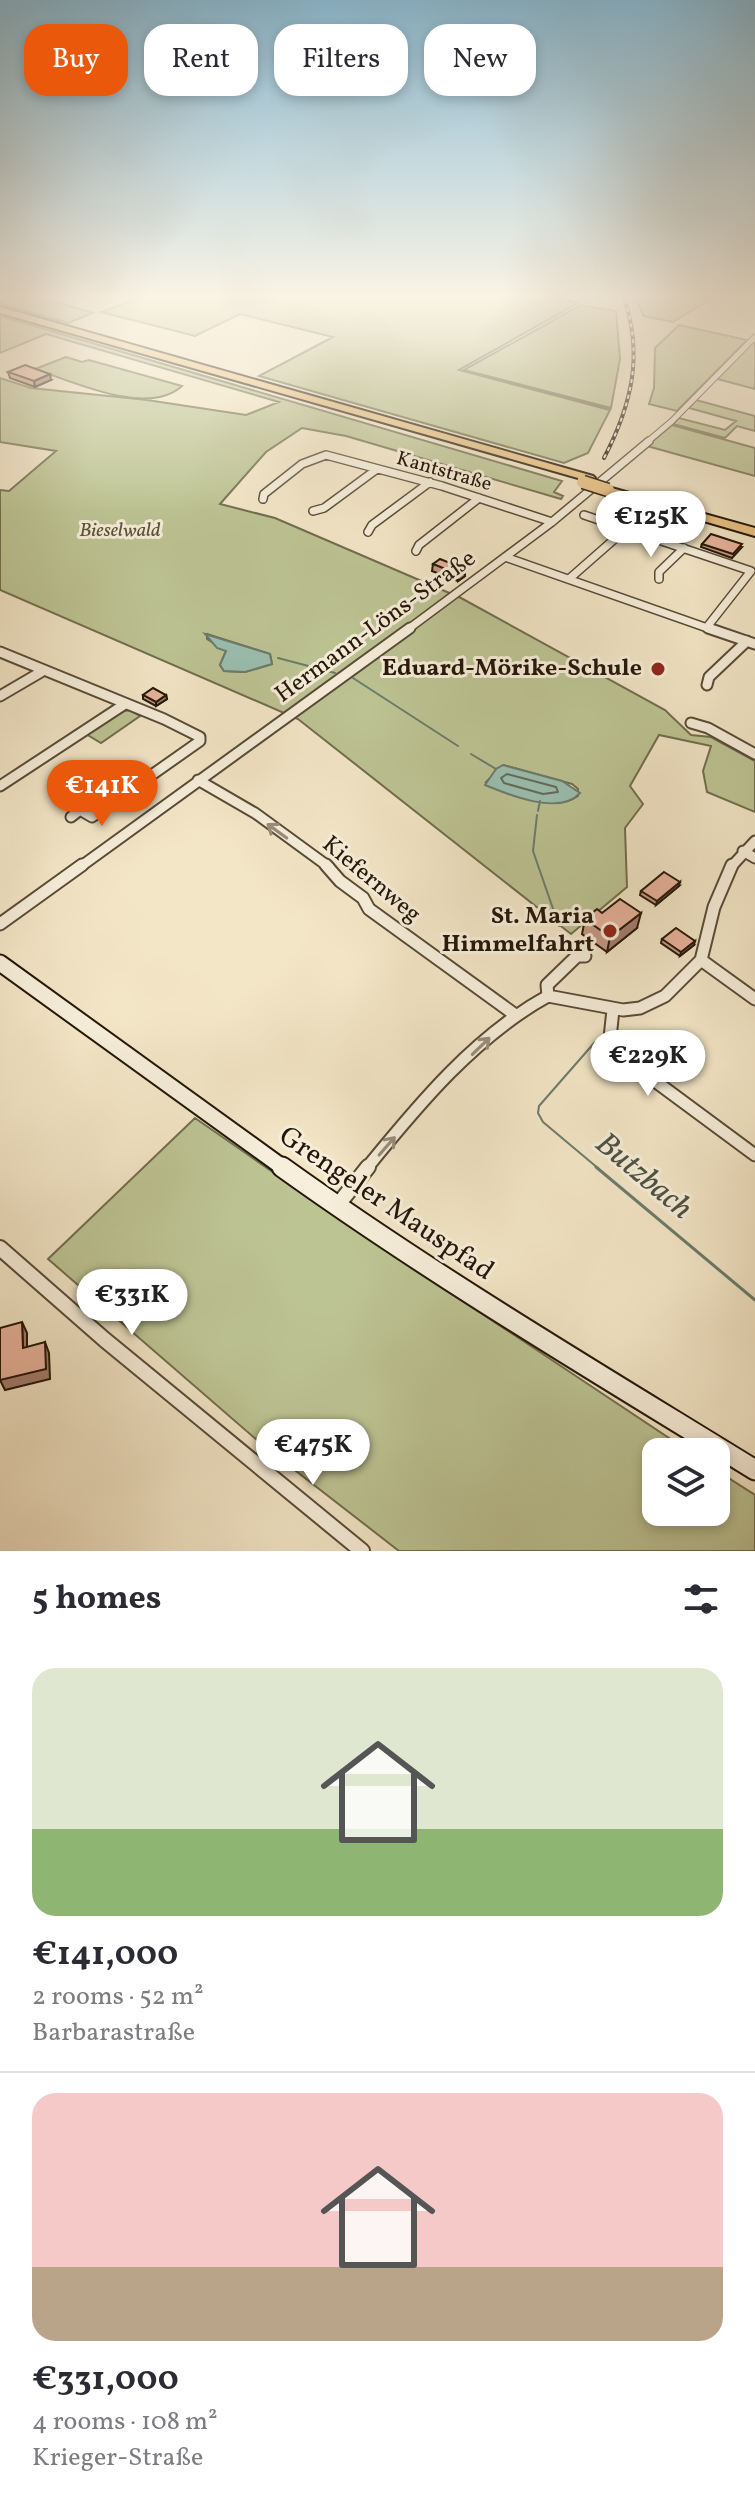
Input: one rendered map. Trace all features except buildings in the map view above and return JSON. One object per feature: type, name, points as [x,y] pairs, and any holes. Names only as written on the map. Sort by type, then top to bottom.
[{"type":"highway","points":[[193,367],[755,530]]},
{"type":"main road","name":"Grengeler Mauspfad","points":[[0,963],[337,1206],[568,1355],[755,1470]]},
{"type":"street","name":"Hermann-Löns-Straße","points":[[0,924],[552,522],[672,421],[725,367]]},
{"type":"street","name":"Kantstraße","points":[[263,499],[264,494],[286,477],[317,457],[326,455],[430,482],[552,522]]},
{"type":"street","points":[[313,511],[324,508],[377,469]]},
{"type":"street","points":[[368,532],[372,525],[430,482]]},
{"type":"street","points":[[416,551],[419,545],[479,498]]},
{"type":"street","points":[[584,515],[751,571],[707,627]]},
{"type":"street","points":[[569,579],[618,536],[628,531]]},
{"type":"street","points":[[659,579],[660,572],[684,548]]},
{"type":"street","points":[[505,557],[751,643]]},
{"type":"street","points":[[707,685],[709,677],[751,643]]},
{"type":"street","points":[[0,652],[200,737],[200,741],[92,817],[80,810],[71,817]]},
{"type":"street","points":[[0,696],[41,672]]},
{"type":"street","points":[[0,786],[125,704]]},
{"type":"street","points":[[691,723],[708,728],[755,753]]},
{"type":"street","name":"Kiefernweg","points":[[198,780],[255,813],[315,856],[363,898],[369,909],[514,1014]]},
{"type":"street","points":[[337,1206],[436,1089],[514,1014],[548,996],[613,1010],[640,1008],[665,996],[701,960],[714,907],[734,861],[755,841]]},
{"type":"street","points":[[743,851],[755,858]]},
{"type":"street","points":[[548,996],[547,985],[581,956]]},
{"type":"street","points":[[701,960],[755,999]]},
{"type":"street","points":[[613,1010],[609,1047],[755,1155]]},
{"type":"street","points":[[0,1248],[105,1340],[362,1551]]},
{"type":"green space","points":[[115,367],[182,386],[168,395],[131,398],[35,369]]},
{"type":"green space","name":"Bieselwald","points":[[160,367],[175,367],[562,481],[554,492],[563,496],[561,499],[346,436],[302,428],[266,452],[220,504],[275,518],[461,598],[665,710],[691,735],[711,737],[755,761],[755,812],[707,792],[703,771],[711,746],[659,735],[630,786],[643,804],[625,828],[627,887],[571,934],[298,719],[0,590],[0,490],[9,491],[56,451],[0,442],[0,378],[31,388],[147,400],[246,415],[279,402]],"holes":[[[207,634],[270,654],[272,664],[245,672],[224,671],[220,665],[226,651],[207,639]],[[503,765],[572,784],[578,789],[578,796],[557,803],[532,799],[486,782]]]},
{"type":"green space","points":[[275,367],[464,367],[459,370],[610,410],[588,453],[564,463],[259,376]]},
{"type":"green space","points":[[469,367],[618,367],[611,408],[464,370]]},
{"type":"green space","points":[[655,367],[720,367],[677,411],[649,404],[654,388]]},
{"type":"green space","points":[[728,367],[755,367],[755,389],[717,379]]},
{"type":"green space","points":[[696,400],[755,416],[755,431],[737,426],[725,438],[673,424],[679,418],[725,430],[736,421],[689,408]]},
{"type":"green space","points":[[672,425],[755,448],[755,476],[647,446]]},
{"type":"green space","points":[[130,710],[140,716],[101,743],[86,734],[119,712]]},
{"type":"green space","points":[[195,1118],[352,1227],[669,1438],[642,1438],[642,1526],[730,1526],[730,1479],[755,1495],[755,1551],[399,1551],[265,1447],[48,1259]]},
{"type":"water","points":[[205,634],[270,654],[272,664],[245,672],[224,671],[220,665],[226,651],[217,648]]},
{"type":"water","points":[[503,765],[562,781],[580,793],[571,800],[547,803],[520,798],[485,785],[496,769]]},
{"type":"waterway","name":"Butzbach","points":[[278,658],[335,673]]},
{"type":"waterway","name":"Butzbach","points":[[353,678],[458,746]]},
{"type":"waterway","name":"Butzbach","points":[[471,754],[496,769]]},
{"type":"waterway","name":"Butzbach","points":[[538,811],[540,801]]},
{"type":"waterway","name":"Butzbach","points":[[537,815],[533,851],[559,926]]},
{"type":"waterway","name":"Butzbach","points":[[595,1042],[539,1106],[538,1113],[543,1122],[599,1169]]},
{"type":"waterway","name":"Butzbach","points":[[596,1167],[755,1300]]},
{"type":"railway","points":[[604,458],[622,418],[633,367]]},
{"type":"place","name":"Eduard-Mörike-Schule","points":[[658,669]]},
{"type":"place","name":"St. Maria Himmelfahrt","points":[[610,931]]}]
